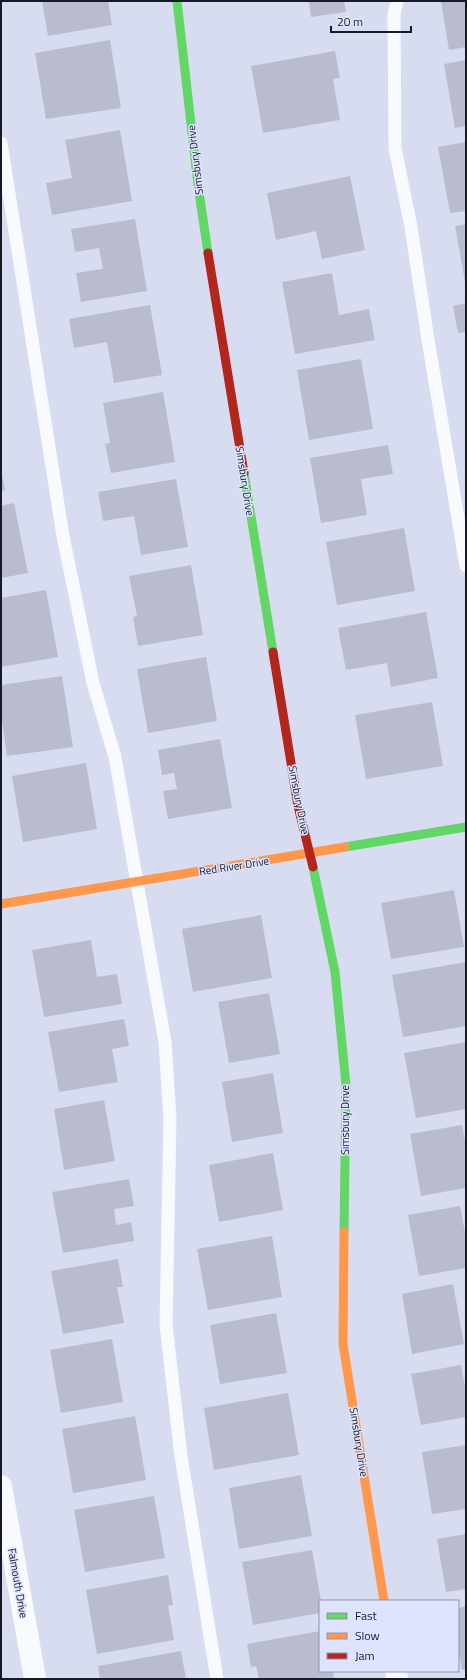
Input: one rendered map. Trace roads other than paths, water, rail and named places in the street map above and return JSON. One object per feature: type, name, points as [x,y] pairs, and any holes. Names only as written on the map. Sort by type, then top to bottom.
[{"type":"street","name":"Simsbury Drive","points":[[177,1],[198,185],[298,806],[319,891],[335,972],[346,1085],[343,1344],[384,1600]]},
{"type":"street","name":"Red River Drive","points":[[1,904],[466,827]]},
{"type":"street","name":"Falmouth Drive","points":[[1,1486],[35,1679]]},
{"type":"lane","points":[[397,1],[394,14],[394,148],[411,227],[428,340],[466,566]]},
{"type":"lane","points":[[1,143],[63,536],[92,683],[115,757],[165,1042],[170,1119],[166,1325],[181,1456],[217,1679]]}]
